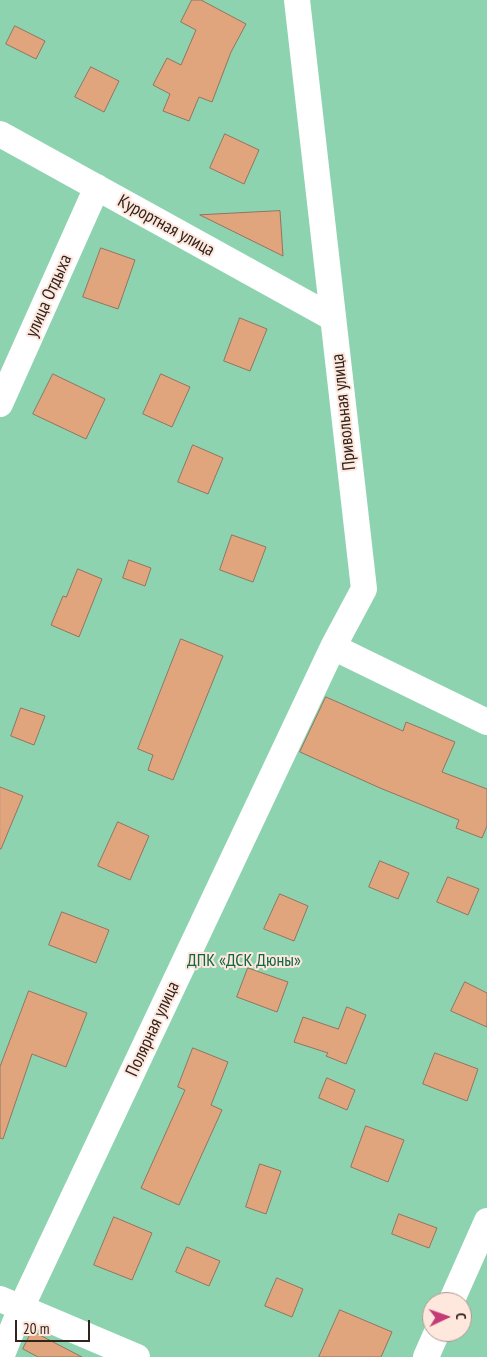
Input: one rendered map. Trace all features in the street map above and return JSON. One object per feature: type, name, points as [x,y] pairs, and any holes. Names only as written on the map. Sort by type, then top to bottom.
[{"type":"street","name":"Привольная улица","points":[[297,0],[364,589],[333,647]]},
{"type":"street","name":"Курортная улица","points":[[0,134],[333,318]]},
{"type":"street","name":"улица Отдыха","points":[[0,404],[97,187]]},
{"type":"street","points":[[333,647],[487,722]]},
{"type":"street","name":"Полярная улица","points":[[1,1357],[11,1303],[333,647]]},
{"type":"street","points":[[455,1292],[487,1221]]},
{"type":"street","points":[[11,1303],[137,1357]]},
{"type":"street","points":[[426,1357],[433,1342]]},
{"type":"green space","name":"ДПК «ДСК Дюны»","points":[[0,0],[487,0],[487,1357],[0,1357]]},
{"type":"building","points":[[192,0],[201,0],[246,24],[231,52],[212,102],[199,97],[189,121],[163,111],[170,94],[153,85],[167,58],[181,65],[196,30],[181,22]]},
{"type":"building","points":[[15,26],[45,41],[36,59],[6,44]]},
{"type":"building","points":[[91,67],[119,81],[104,112],[75,97]]},
{"type":"building","points":[[225,134],[259,150],[244,184],[210,168]]},
{"type":"building","points":[[280,211],[283,256],[200,215]]},
{"type":"building","points":[[101,248],[135,260],[118,309],[83,297]]},
{"type":"building","points":[[240,318],[267,329],[250,371],[224,361]]},
{"type":"building","points":[[53,374],[105,399],[86,439],[33,414]]},
{"type":"building","points":[[161,374],[190,387],[172,427],[143,414]]},
{"type":"building","points":[[193,445],[223,458],[208,494],[178,482]]},
{"type":"building","points":[[232,535],[266,547],[253,582],[220,570]]},
{"type":"building","points":[[129,560],[151,568],[145,586],[123,578]]},
{"type":"building","points":[[78,569],[102,579],[79,637],[51,625],[63,596],[66,597]]},
{"type":"building","points":[[181,639],[223,656],[173,780],[148,770],[153,755],[138,749]]},
{"type":"building","points":[[326,697],[403,731],[406,722],[455,742],[442,772],[487,789],[487,826],[482,838],[456,828],[459,820],[380,788],[300,752]]},
{"type":"building","points":[[21,708],[45,716],[34,745],[11,736]]},
{"type":"building","points":[[0,787],[23,796],[1,849],[0,849]]},
{"type":"building","points":[[118,822],[149,836],[130,880],[98,866]]},
{"type":"building","points":[[380,861],[409,873],[398,899],[369,887]]},
{"type":"building","points":[[448,877],[479,889],[468,915],[437,902]]},
{"type":"building","points":[[280,894],[308,906],[294,941],[264,929]]},
{"type":"building","points":[[62,912],[109,930],[96,963],[49,945]]},
{"type":"building","points":[[248,968],[288,982],[277,1012],[237,997]]},
{"type":"building","points":[[465,982],[487,993],[487,1027],[451,1011]]},
{"type":"building","points":[[29,991],[87,1013],[66,1067],[32,1054],[3,1139],[0,1138],[0,1067]]},
{"type":"building","points":[[347,1007],[366,1015],[346,1064],[326,1056],[328,1053],[294,1042],[303,1017],[338,1029]]},
{"type":"building","points":[[193,1048],[228,1062],[211,1105],[222,1110],[179,1205],[141,1188],[185,1090],[178,1087]]},
{"type":"building","points":[[435,1053],[478,1069],[467,1101],[423,1084]]},
{"type":"building","points":[[327,1078],[355,1090],[347,1110],[319,1098]]},
{"type":"building","points":[[366,1126],[404,1140],[388,1182],[351,1167]]},
{"type":"building","points":[[260,1164],[281,1171],[266,1214],[246,1207]]},
{"type":"building","points":[[399,1214],[437,1228],[429,1248],[392,1234]]},
{"type":"building","points":[[114,1217],[152,1233],[132,1280],[94,1265]]},
{"type":"building","points":[[187,1247],[220,1261],[209,1286],[176,1272]]},
{"type":"building","points":[[277,1278],[303,1289],[292,1317],[265,1306]]},
{"type":"building","points":[[340,1310],[392,1332],[381,1357],[319,1357]]},
{"type":"building","points":[[32,1331],[82,1357],[38,1357],[23,1349]]}]
